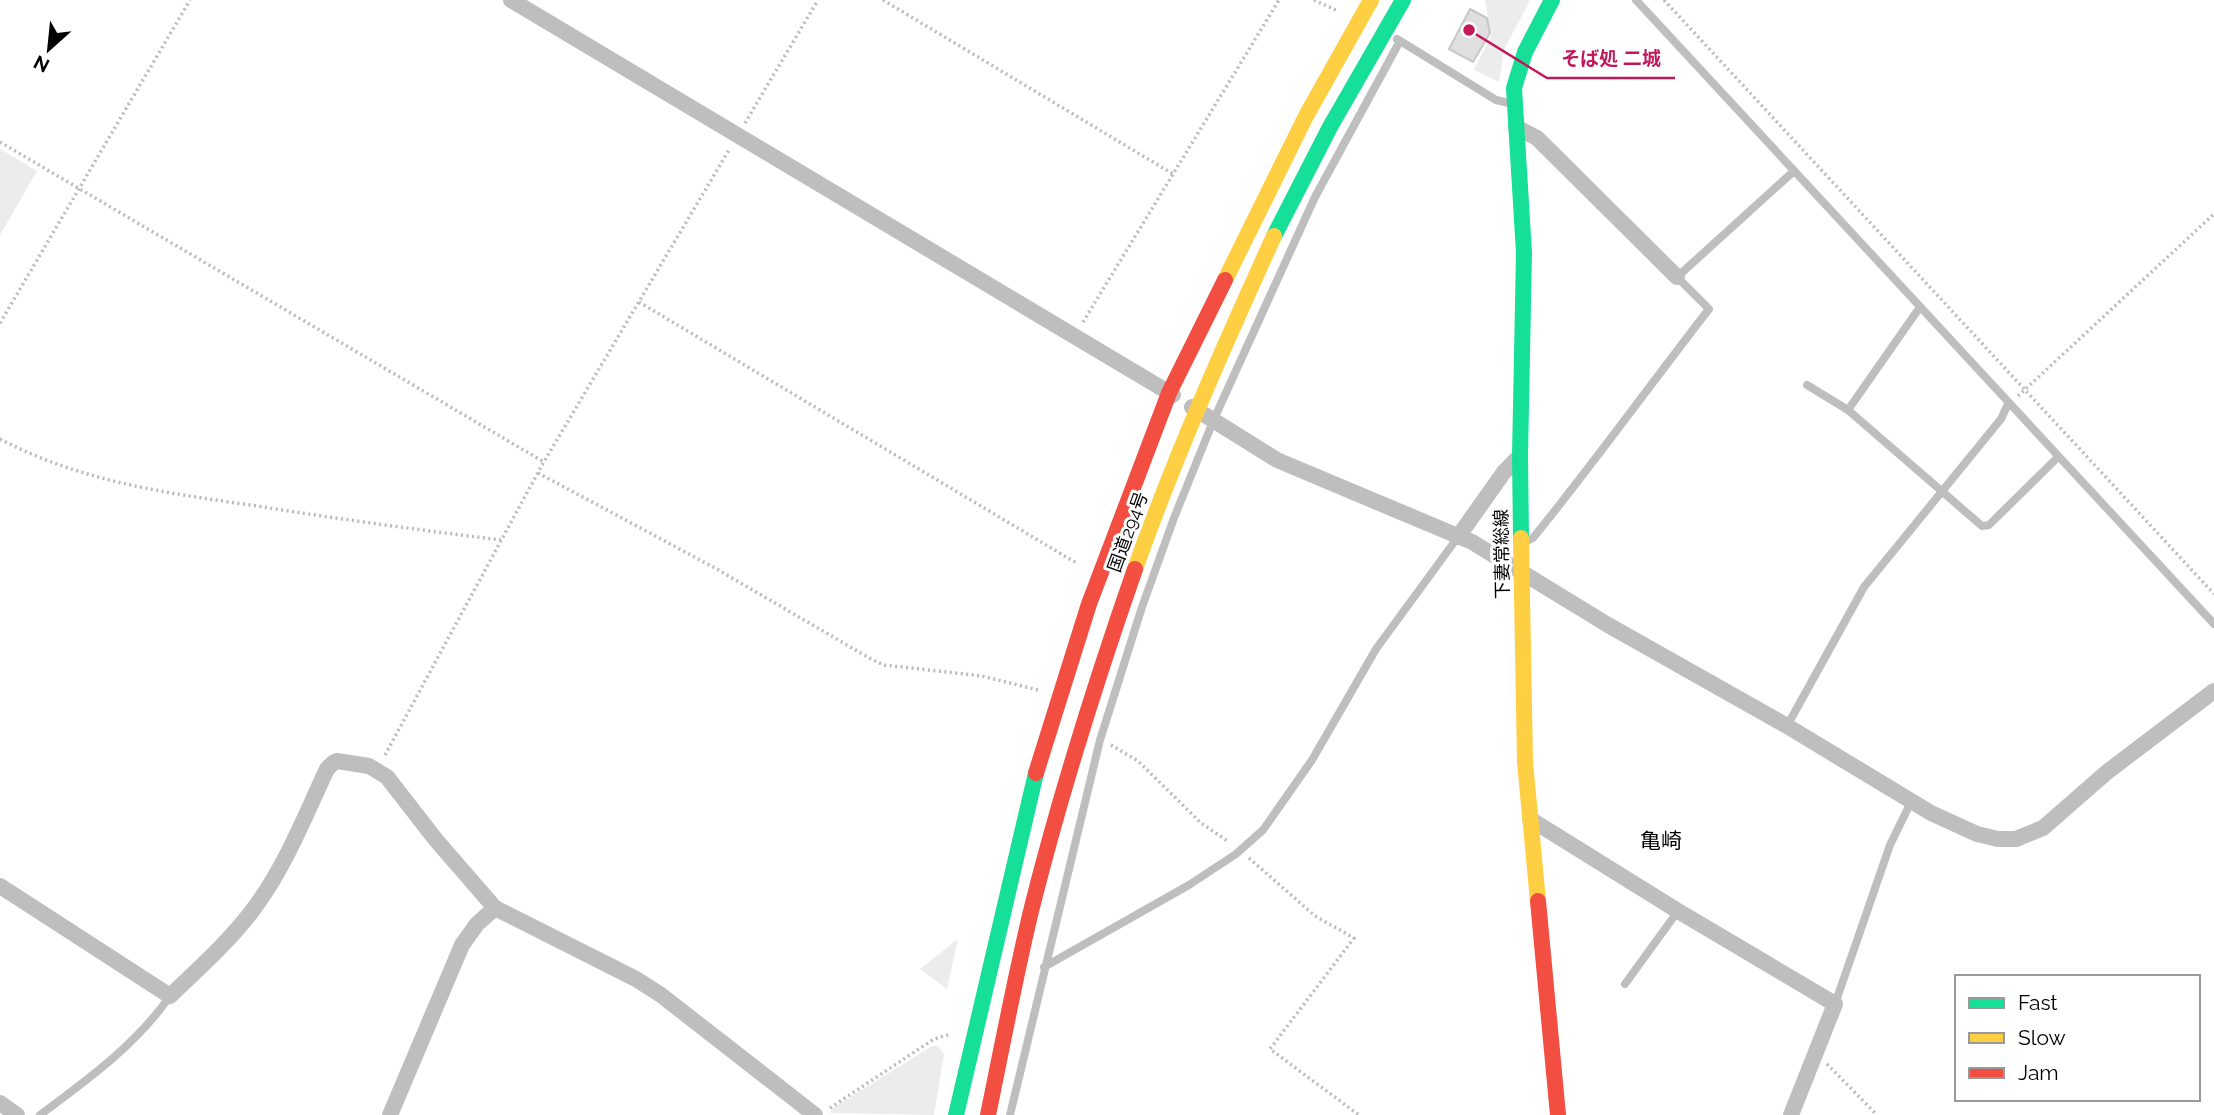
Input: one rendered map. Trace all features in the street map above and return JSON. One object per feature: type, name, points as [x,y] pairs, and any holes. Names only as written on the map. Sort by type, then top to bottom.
[{"type":"main road","name":"国道294号","points":[[956,1115],[1003,904],[1050,723],[1089,604],[1170,393],[1306,116],[1371,0]]},
{"type":"main road","name":"国道294号","points":[[988,1115],[1031,912],[1080,732],[1121,607],[1196,409],[1281,223],[1330,128],[1403,0]]},
{"type":"main road","name":"下妻常総線","points":[[1552,0],[1518,66],[1514,88],[1524,253],[1520,456],[1525,762],[1558,1115]]},
{"type":"street","points":[[511,0],[1214,419],[1277,460],[1472,542],[1608,625],[1787,726],[1911,802],[1977,834],[1998,839],[2016,839],[2043,828],[2108,772],[2214,691]]},
{"type":"street","points":[[1516,127],[1537,138],[1677,277]]},
{"type":"street","points":[[1458,537],[1504,472],[1520,456]]},
{"type":"street","points":[[0,886],[170,996],[236,931],[261,899],[274,880],[332,763],[348,762],[377,769],[387,777],[444,850],[495,908],[662,995],[817,1115]]},
{"type":"street","points":[[1530,819],[1835,1004],[1791,1115]]},
{"type":"street","points":[[390,1115],[462,945],[477,924],[495,908]]},
{"type":"street","points":[[0,1103],[17,1115]]},
{"type":"lane","points":[[1636,0],[2214,624]]},
{"type":"lane","points":[[1385,32],[1496,100],[1515,105]]},
{"type":"lane","points":[[1010,1115],[1100,740],[1142,607],[1174,518],[1214,419],[1315,197],[1400,41]]},
{"type":"lane","points":[[1521,544],[1533,538],[1593,465],[1633,407],[1709,309],[1677,277],[1794,170]]},
{"type":"lane","points":[[1848,410],[1920,307]]},
{"type":"lane","points":[[1807,385],[1848,410],[1982,526],[1989,525],[2059,457]]},
{"type":"lane","points":[[1787,726],[1864,587],[2001,419],[2008,404]]},
{"type":"lane","points":[[1044,967],[1189,885],[1240,850],[1263,830],[1312,760],[1376,649],[1458,537]]},
{"type":"lane","points":[[1835,1004],[1890,845],[1911,802]]},
{"type":"lane","points":[[1625,984],[1678,911]]},
{"type":"lane","points":[[40,1115],[88,1079],[134,1039],[156,1017],[170,996]]},
{"type":"path","points":[[0,323],[190,0]]},
{"type":"path","points":[[377,769],[544,462],[818,0]]},
{"type":"path","points":[[883,0],[1173,174]]},
{"type":"path","points":[[1074,336],[1279,0]]},
{"type":"path","points":[[1314,0],[1338,11]]},
{"type":"path","points":[[1664,0],[2214,594]]},
{"type":"path","points":[[0,142],[544,462]]},
{"type":"path","points":[[2008,404],[2214,214]]},
{"type":"path","points":[[639,303],[1083,567]]},
{"type":"path","points":[[0,439],[35,457],[65,468],[142,489],[386,526],[501,540]]},
{"type":"path","points":[[538,473],[715,568],[884,665],[982,676],[1040,690]]},
{"type":"path","points":[[1100,740],[1121,749],[1138,761],[1201,823],[1240,850],[1315,916],[1354,938],[1270,1049],[1359,1115]]},
{"type":"path","points":[[817,1115],[934,1039],[953,1033]]},
{"type":"path","points":[[1816,1055],[1877,1115]]},
{"type":"shaded area","points":[[1485,0],[1530,0],[1504,50],[1499,82],[1474,70],[1491,36]]},
{"type":"shaded area","points":[[0,149],[37,171],[0,235]]},
{"type":"shaded area","points":[[958,939],[947,989],[920,969]]},
{"type":"shaded area","points":[[932,1046],[938,1046],[944,1054],[934,1115],[830,1113],[833,1108]]},
{"type":"building","points":[[1470,9],[1487,18],[1490,33],[1473,62],[1449,49]]},
{"type":"traffic: fast","points":[[1274,236],[1330,127],[1403,0]]},
{"type":"traffic: fast","points":[[1521,538],[1524,253],[1514,88],[1525,52],[1552,0]]},
{"type":"traffic: fast","points":[[956,1115],[1036,773]]},
{"type":"traffic: slow","points":[[1225,280],[1306,116],[1371,0]]},
{"type":"traffic: slow","points":[[1135,569],[1201,401],[1274,236]]},
{"type":"traffic: slow","points":[[1521,538],[1525,762],[1538,901]]},
{"type":"traffic: jam","points":[[1036,773],[1089,604],[1169,393],[1225,280]]},
{"type":"traffic: jam","points":[[988,1115],[1042,868],[1079,739],[1135,569]]},
{"type":"traffic: jam","points":[[1538,901],[1558,1115]]},
{"type":"place","name":"そば処 二城","points":[[1469,30]]},
{"type":"district","name":"亀崎","points":[[1661,841]]}]
